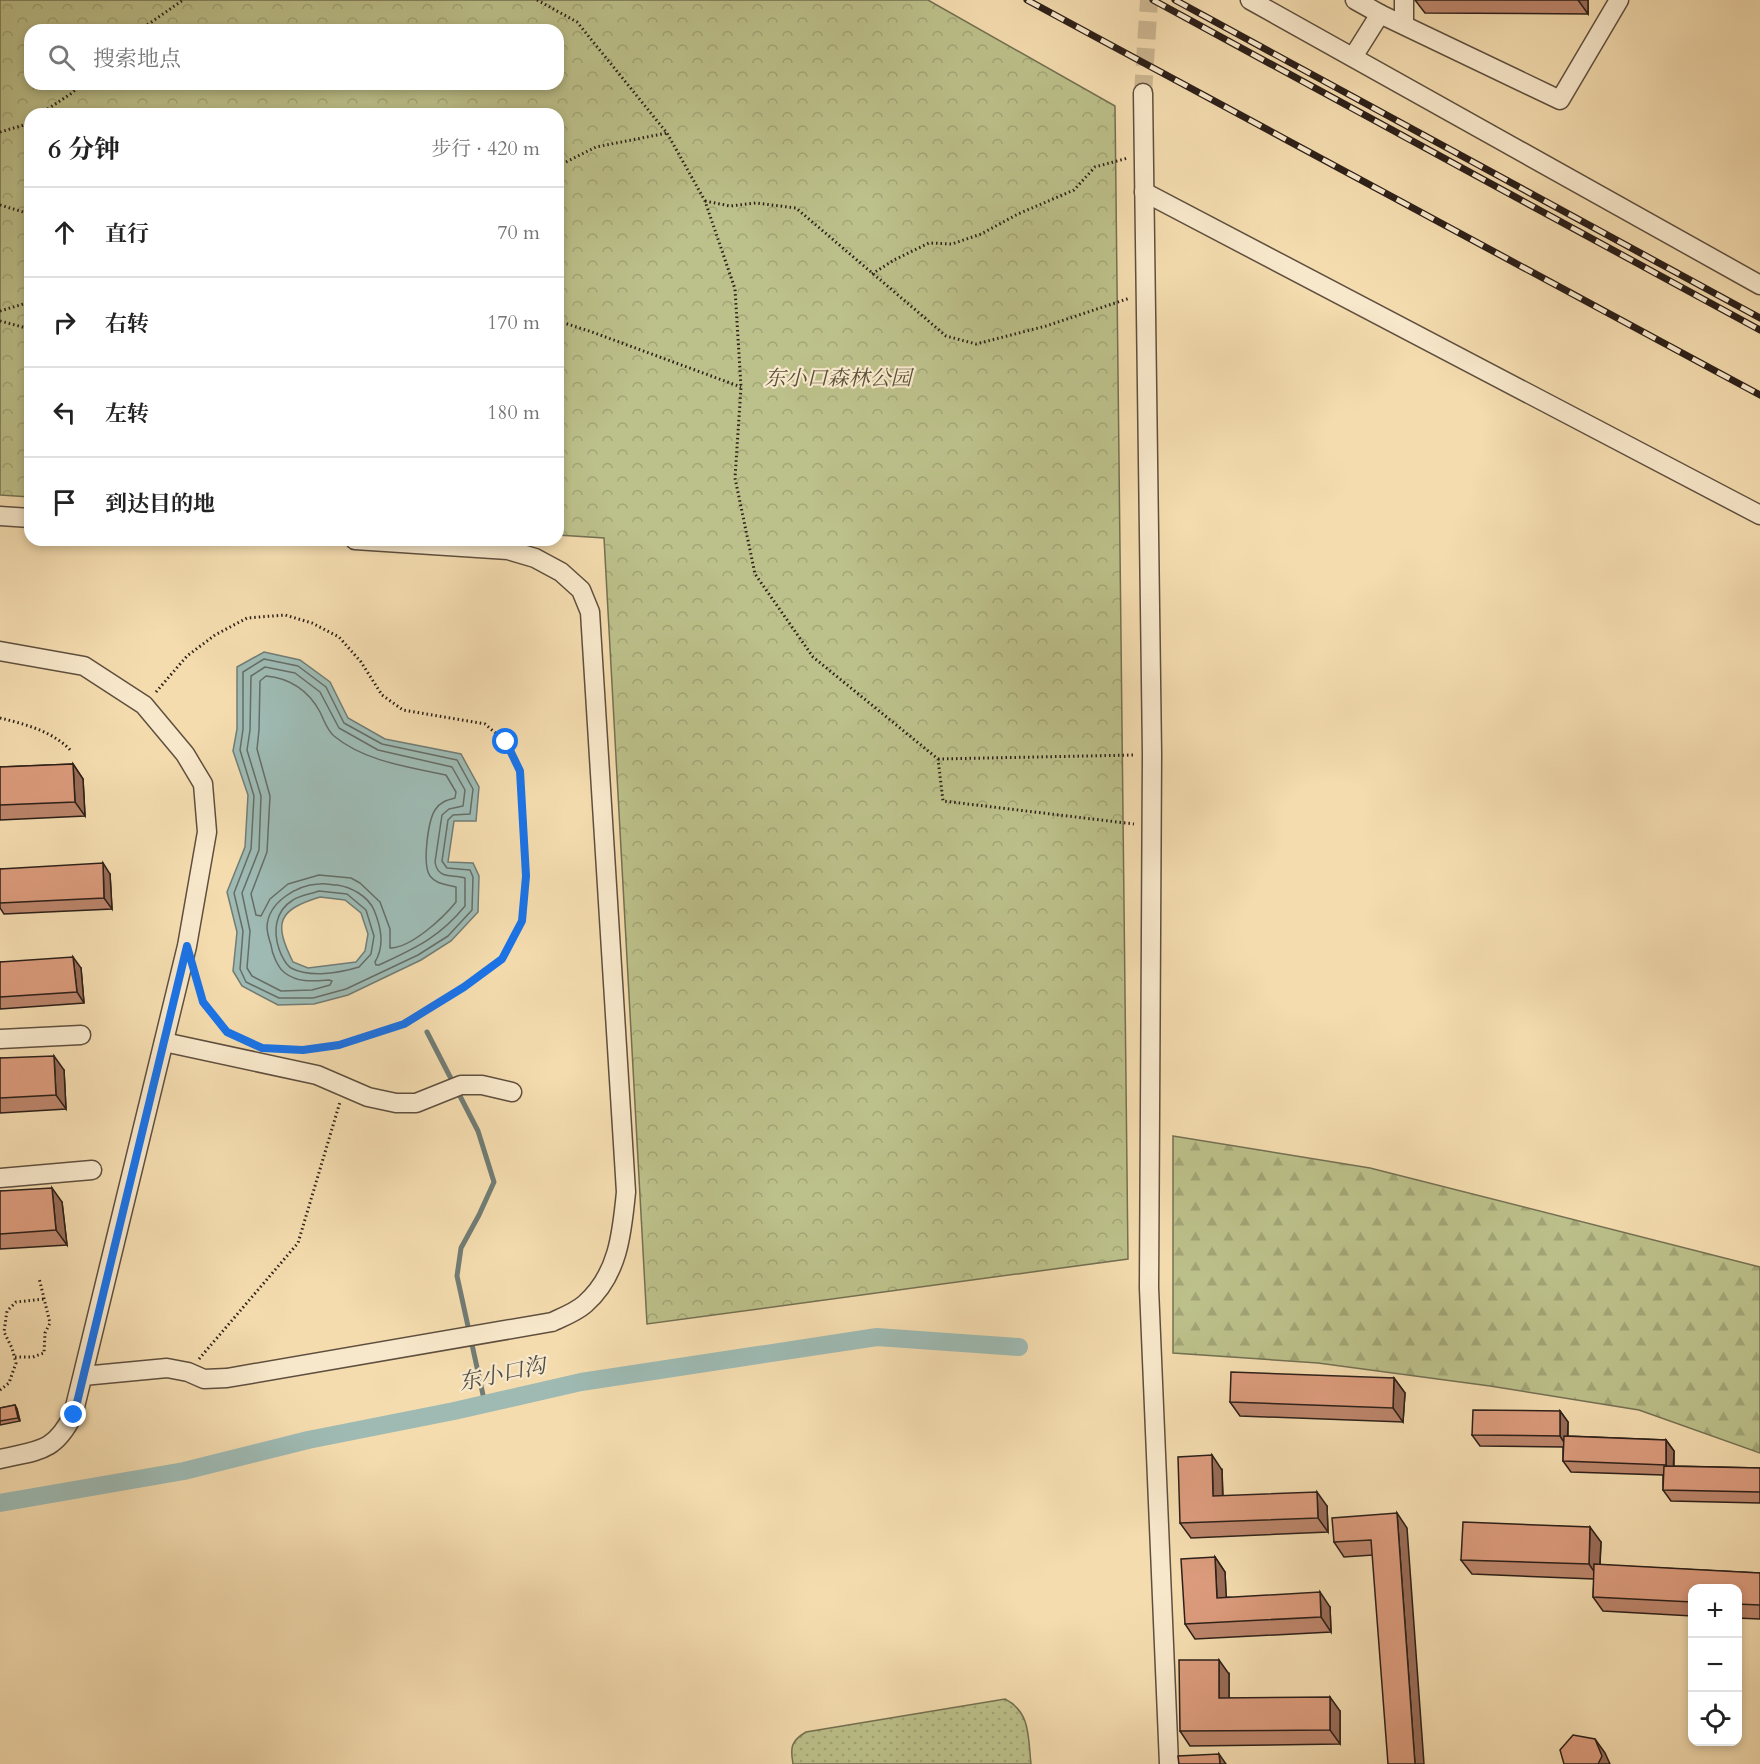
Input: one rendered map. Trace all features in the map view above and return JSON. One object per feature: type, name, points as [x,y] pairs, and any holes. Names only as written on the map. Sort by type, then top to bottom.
[{"type":"street","points":[[1250,0],[1760,285]]},
{"type":"street","points":[[1355,0],[1560,100],[1619,0]]},
{"type":"street","points":[[1404,0],[1404,25]]},
{"type":"street","points":[[1353,57],[1380,14]]},
{"type":"street","points":[[1143,93],[1152,754],[1149,1288],[1169,1764]]},
{"type":"street","points":[[1144,192],[1760,515]]},
{"type":"street","points":[[0,516],[24,518]]},
{"type":"street","points":[[83,1376],[167,1368],[188,1372],[204,1379],[227,1378],[471,1337],[552,1322],[584,1306],[605,1283],[617,1253],[623,1226],[625,1181],[590,612],[581,590],[561,572],[535,558],[508,550],[447,546]]},
{"type":"street","points":[[0,651],[84,666],[144,705],[185,754],[203,784],[207,832],[187,946],[74,1415],[66,1430],[48,1447],[0,1459]]},
{"type":"street","points":[[0,1039],[81,1035]]},
{"type":"street","points":[[164,1042],[317,1076],[368,1097],[396,1102],[416,1102],[454,1087],[482,1085],[512,1092]]},
{"type":"street","points":[[0,1178],[92,1170]]},
{"type":"path","points":[[149,24],[183,0]]},
{"type":"path","points":[[537,0],[577,22],[667,133],[705,201],[735,289],[741,387],[735,478],[755,574],[813,657],[938,759],[1152,754]]},
{"type":"path","points":[[49,108],[75,90]]},
{"type":"path","points":[[0,132],[24,125]]},
{"type":"path","points":[[564,163],[596,147],[667,133]]},
{"type":"path","points":[[871,274],[929,243],[952,244],[981,234],[1018,214],[1074,190],[1095,167],[1144,153]]},
{"type":"path","points":[[705,201],[730,207],[756,203],[796,208],[946,336],[976,344],[1046,326],[1146,292]]},
{"type":"path","points":[[0,205],[24,212]]},
{"type":"path","points":[[0,311],[24,304]]},
{"type":"path","points":[[0,321],[24,327]]},
{"type":"path","points":[[564,323],[741,387]]},
{"type":"path","points":[[144,705],[187,656],[215,635],[247,618],[285,615],[312,623],[339,637],[361,662],[382,695],[403,710],[485,724],[506,742],[520,771],[526,876],[522,921],[502,959],[464,987],[404,1024],[339,1045],[303,1050],[283,1049]]},
{"type":"path","points":[[0,718],[36,729],[66,744],[72,752]]},
{"type":"path","points":[[938,759],[944,801],[1151,826]]},
{"type":"path","points":[[197,980],[203,1002],[227,1032],[254,1044]]},
{"type":"path","points":[[188,1372],[298,1243],[344,1088]]},
{"type":"path","points":[[15,1357],[33,1357],[44,1353],[45,1333],[50,1323],[39,1278]]},
{"type":"path","points":[[0,1390],[9,1383],[16,1363],[4,1332],[7,1311],[16,1302],[44,1299]]},
{"type":"green space","name":"东小口森林公园","points":[[0,0],[928,0],[1115,106],[1128,1259],[647,1324],[604,538],[564,535],[564,108],[24,108],[24,497],[0,495]]},
{"type":"green space","points":[[1173,1136],[1370,1168],[1760,1267],[1760,1453],[1639,1410],[1490,1386],[1318,1363],[1173,1353]]},
{"type":"green space","points":[[1005,1699],[1020,1711],[1024,1718],[1031,1764],[793,1764],[793,1745],[797,1738],[806,1732]]},
{"type":"water","points":[[264,652],[300,660],[330,682],[348,718],[385,739],[461,754],[479,787],[476,821],[454,821],[448,862],[473,863],[479,876],[478,912],[451,941],[421,960],[348,995],[314,1004],[278,1005],[242,986],[233,971],[237,932],[227,892],[245,847],[248,795],[233,751],[237,729],[237,667]],"holes":[[[320,897],[345,900],[361,913],[368,934],[365,951],[356,962],[308,968],[293,962],[283,937],[283,919],[288,913],[295,907]]]},
{"type":"building","points":[[73,764],[75,802],[0,805],[0,767]]},
{"type":"building","points":[[103,863],[104,898],[0,903],[0,869]]},
{"type":"building","points":[[73,957],[77,992],[0,997],[0,962]]},
{"type":"building","points":[[54,1056],[56,1095],[0,1098],[0,1058]]},
{"type":"building","points":[[52,1188],[56,1230],[0,1234],[0,1191]]},
{"type":"building","points":[[1231,1372],[1394,1378],[1393,1408],[1230,1402]]},
{"type":"building","points":[[15,1405],[18,1418],[0,1421],[0,1408]]},
{"type":"building","points":[[1473,1410],[1560,1411],[1560,1436],[1472,1435]]},
{"type":"building","points":[[1564,1436],[1666,1440],[1666,1465],[1563,1461]]},
{"type":"building","points":[[1212,1455],[1213,1496],[1317,1492],[1318,1518],[1180,1523],[1178,1457]]},
{"type":"building","points":[[1664,1466],[1760,1468],[1760,1492],[1663,1490]]},
{"type":"building","points":[[1397,1513],[1415,1764],[1388,1764],[1371,1540],[1334,1542],[1332,1518]]},
{"type":"building","points":[[1463,1522],[1590,1527],[1589,1564],[1461,1560]]},
{"type":"building","points":[[1215,1557],[1217,1598],[1320,1592],[1321,1617],[1185,1624],[1181,1559]]},
{"type":"building","points":[[1594,1564],[1760,1573],[1760,1605],[1742,1604],[1742,1584],[1688,1584],[1688,1602],[1593,1597]]},
{"type":"building","points":[[1179,1660],[1219,1660],[1219,1698],[1330,1697],[1330,1730],[1180,1731]]},
{"type":"building","points":[[1573,1735],[1595,1739],[1602,1756],[1598,1764],[1564,1764],[1560,1750]]},
{"type":"building","points":[[1219,1754],[1220,1764],[1179,1764],[1178,1756]]},
{"type":"waterway","points":[[427,1032],[478,1131],[494,1182],[461,1248],[457,1276],[485,1404]]},
{"type":"waterway","name":"东小口沟","points":[[0,1503],[184,1471],[308,1440],[454,1411],[581,1382],[877,1337],[1019,1347]]},
{"type":"tunnel","points":[[1143,93],[1149,0]]},
{"type":"railway","points":[[1027,0],[1760,395]]},
{"type":"railway","points":[[1153,0],[1760,330]]},
{"type":"railway","points":[[1175,0],[1760,318]]},
{"type":"route","points":[[74,1415],[187,946],[203,1002],[227,1032],[262,1048],[303,1050],[339,1045],[404,1024],[464,987],[502,959],[522,921],[526,876],[520,771],[506,742]]}]
